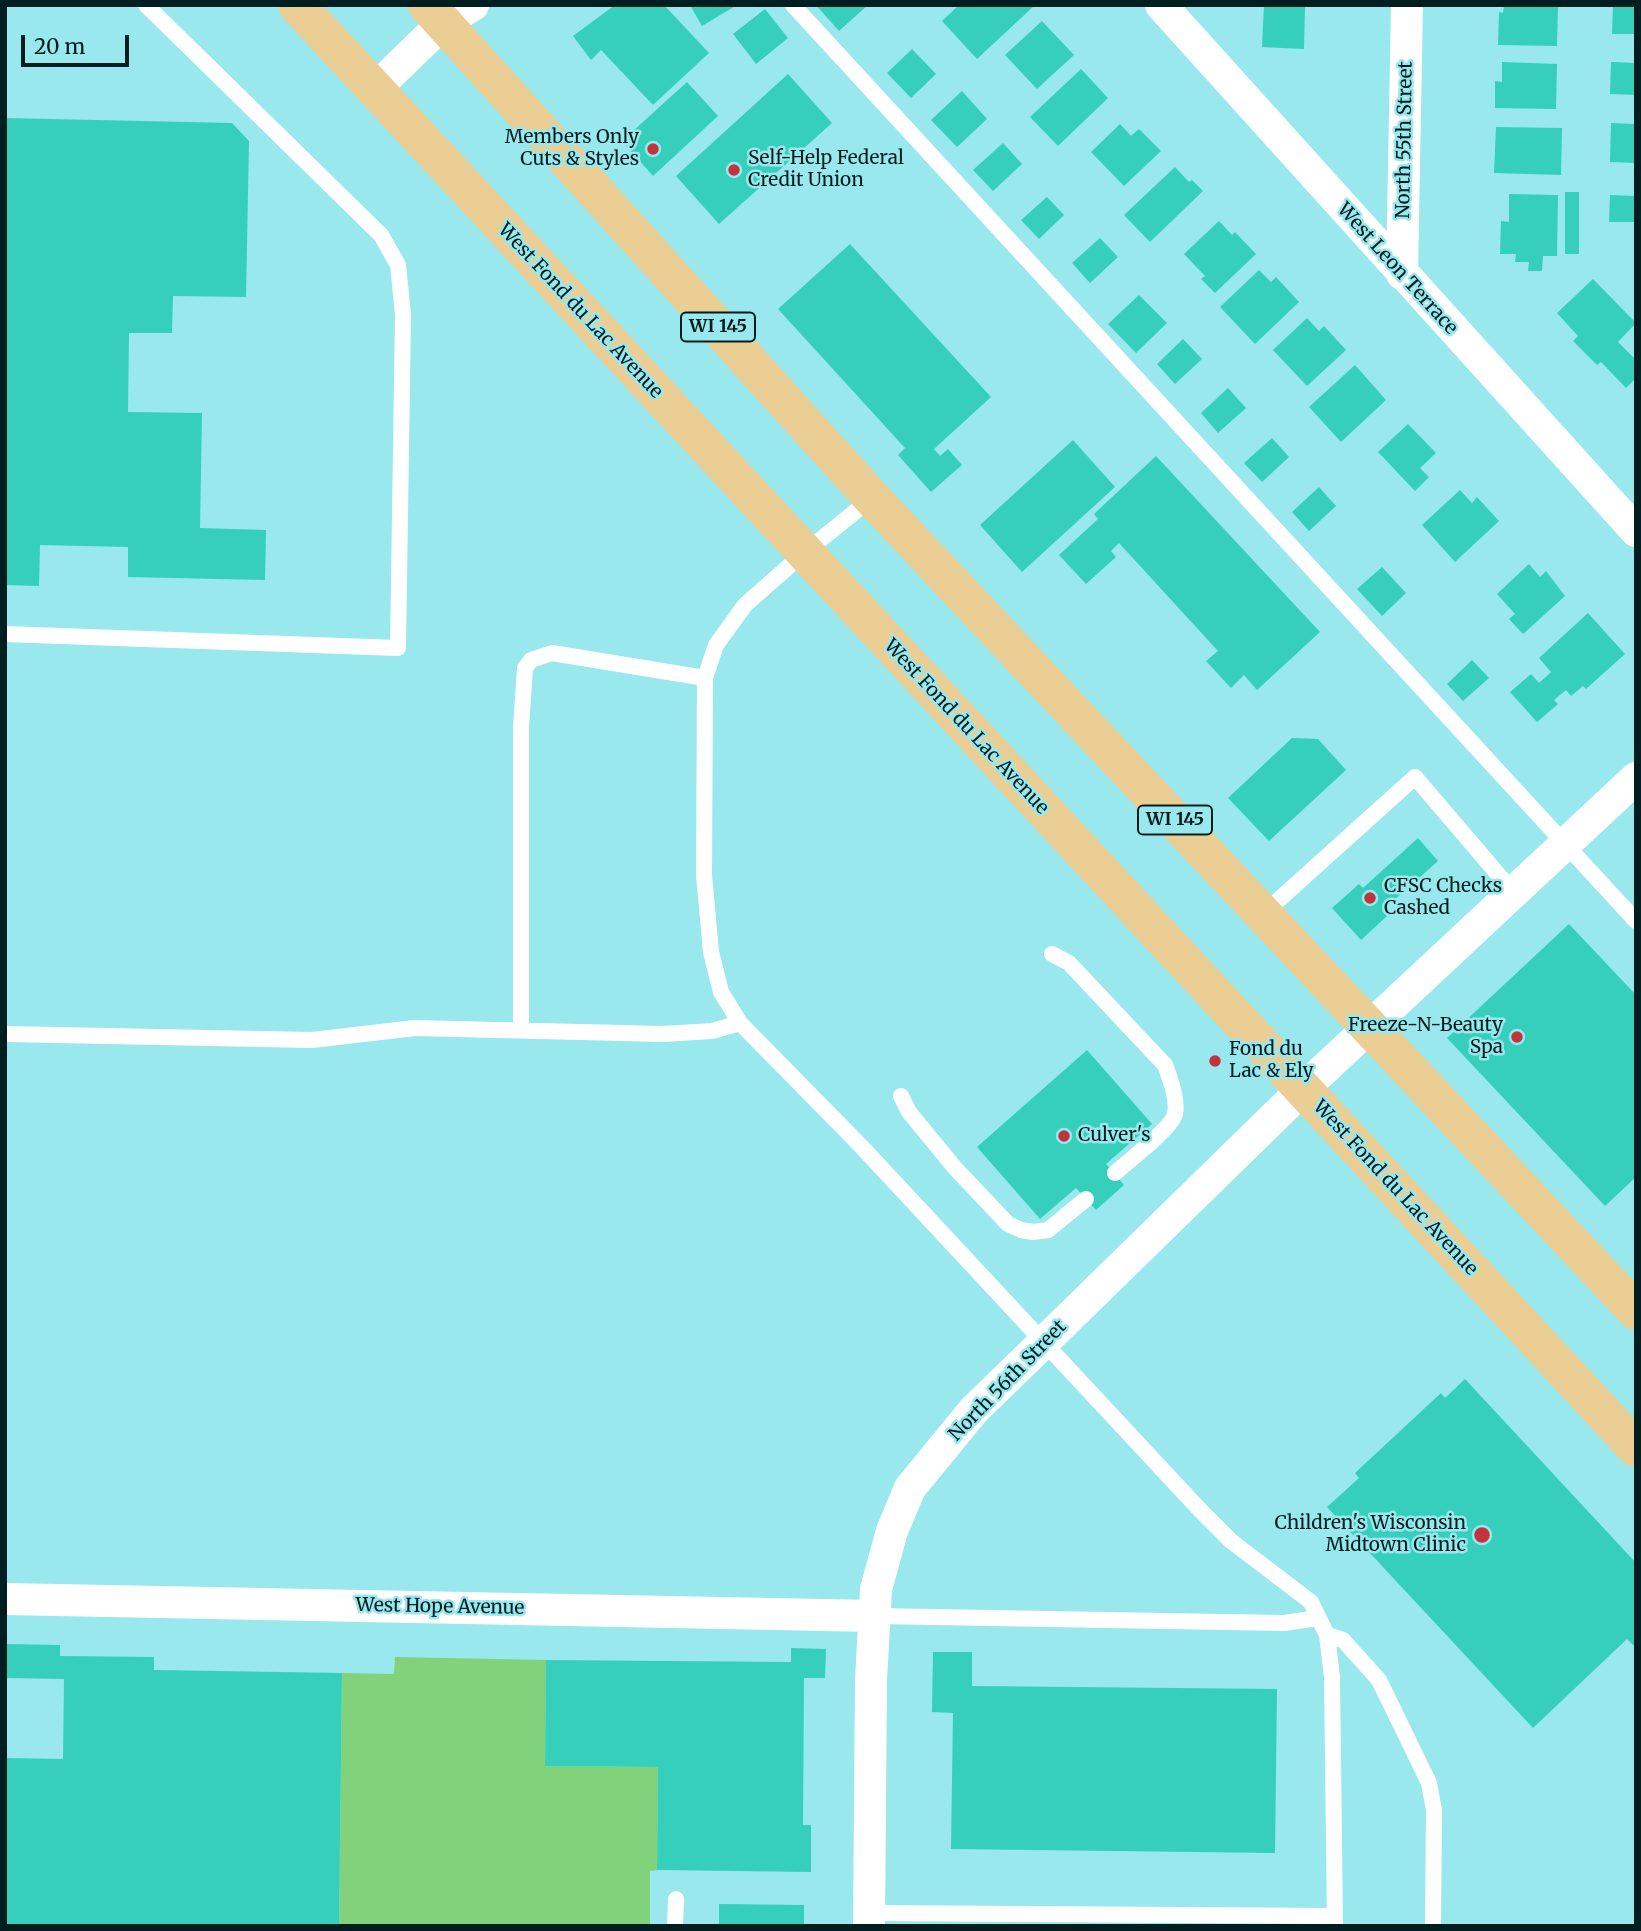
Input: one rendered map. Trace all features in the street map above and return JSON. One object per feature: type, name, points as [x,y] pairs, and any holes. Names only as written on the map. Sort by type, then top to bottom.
[{"type":"main road","name":"West Fond du Lac Avenue","points":[[297,5],[1636,1448]]},
{"type":"main road","name":"WI 145","points":[[448,11],[872,498],[1636,1311]]},
{"type":"street","name":"West Leon Terrace","points":[[1161,5],[1402,274],[1632,521]]},
{"type":"street","name":"North 55th Street","points":[[1402,274],[1407,5]]},
{"type":"street","points":[[375,89],[448,11]]},
{"type":"street","name":"North 56th Street","points":[[869,1919],[871,1679],[876,1589],[892,1531],[910,1488],[974,1410],[1303,1089],[1636,778]]},
{"type":"street","name":"West Hope Avenue","points":[[5,1599],[874,1616]]},
{"type":"lane","points":[[5,634],[398,648],[403,315],[398,265],[381,235],[146,5]]},
{"type":"lane","points":[[793,5],[1636,921]]},
{"type":"lane","points":[[869,1919],[1335,1921],[1332,1677],[1327,1635],[1311,1602],[1231,1541],[860,1145],[740,1023],[721,992],[710,939],[704,875],[705,678],[716,645],[745,606],[803,553],[872,498]]},
{"type":"lane","points":[[521,1030],[521,727],[525,668],[531,660],[552,653],[705,678]]},
{"type":"lane","points":[[1263,914],[1415,777],[1514,893]]},
{"type":"lane","points":[[1052,954],[1069,963],[1122,1018],[1165,1065],[1170,1079],[1175,1115],[1168,1126],[1115,1173]]},
{"type":"lane","points":[[5,1034],[312,1040],[415,1027],[663,1034],[712,1031],[740,1023]]},
{"type":"lane","points":[[901,1096],[909,1112],[955,1168],[1008,1224],[1021,1230],[1048,1230],[1086,1199]]},
{"type":"lane","points":[[874,1616],[1284,1623],[1318,1618]]},
{"type":"lane","points":[[1327,1635],[1343,1640],[1379,1680],[1429,1783],[1434,1810],[1433,1926]]},
{"type":"lane","points":[[675,1926],[676,1899]]},
{"type":"green space","points":[[395,1657],[546,1660],[545,1766],[658,1767],[657,1870],[650,1871],[650,1926],[339,1926],[342,1673],[394,1674]]},
{"type":"building","points":[[615,5],[664,5],[709,53],[653,105],[601,50],[591,60],[573,36]]},
{"type":"building","points":[[690,5],[737,5],[702,26]]},
{"type":"building","points":[[816,5],[868,5],[839,31]]},
{"type":"building","points":[[959,5],[1035,5],[977,59],[942,21]]},
{"type":"building","points":[[1264,5],[1305,7],[1304,49],[1262,47]]},
{"type":"building","points":[[1504,5],[1558,5],[1557,46],[1498,45],[1499,12],[1503,13]]},
{"type":"building","points":[[1613,5],[1636,5],[1636,34],[1612,34]]},
{"type":"building","points":[[765,9],[788,38],[756,64],[733,34]]},
{"type":"building","points":[[1042,21],[1074,55],[1037,89],[1005,55]]},
{"type":"building","points":[[912,49],[936,74],[911,98],[887,73]]},
{"type":"building","points":[[1502,62],[1557,64],[1556,109],[1495,108],[1495,81],[1502,82]]},
{"type":"building","points":[[1611,62],[1636,63],[1636,95],[1610,94]]},
{"type":"building","points":[[1081,69],[1108,98],[1058,146],[1030,117]]},
{"type":"building","points":[[788,74],[832,123],[719,224],[676,176]]},
{"type":"building","points":[[687,82],[718,116],[653,176],[622,141]]},
{"type":"building","points":[[962,91],[987,119],[957,147],[931,120]]},
{"type":"building","points":[[5,118],[232,123],[249,141],[246,297],[173,296],[172,333],[129,333],[128,412],[202,413],[200,528],[266,530],[265,580],[128,577],[128,547],[40,545],[39,586],[5,585]]},
{"type":"building","points":[[1611,123],[1636,124],[1636,163],[1610,162]]},
{"type":"building","points":[[1120,124],[1131,136],[1139,129],[1161,151],[1124,186],[1091,152]]},
{"type":"building","points":[[1496,127],[1562,128],[1561,175],[1494,173]]},
{"type":"building","points":[[1003,143],[1022,164],[993,191],[973,170]]},
{"type":"building","points":[[1175,167],[1189,182],[1192,180],[1203,191],[1150,242],[1124,215]]},
{"type":"building","points":[[1565,192],[1579,192],[1579,254],[1565,254]]},
{"type":"building","points":[[1509,194],[1558,195],[1557,256],[1543,256],[1542,271],[1528,271],[1529,262],[1515,262],[1516,254],[1500,254],[1501,221],[1509,222]]},
{"type":"building","points":[[1610,195],[1636,196],[1636,222],[1609,222]]},
{"type":"building","points":[[1047,197],[1064,215],[1039,239],[1021,220]]},
{"type":"building","points":[[1219,221],[1232,235],[1235,232],[1256,254],[1215,293],[1201,279],[1205,276],[1184,254]]},
{"type":"building","points":[[1100,238],[1118,257],[1090,283],[1072,263]]},
{"type":"building","points":[[850,244],[991,397],[934,449],[940,456],[948,449],[962,465],[931,492],[898,455],[905,448],[778,309]]},
{"type":"building","points":[[1259,270],[1271,282],[1276,277],[1299,302],[1255,344],[1220,307]]},
{"type":"building","points":[[1593,279],[1636,323],[1618,342],[1636,360],[1636,378],[1626,388],[1601,362],[1597,365],[1573,341],[1578,336],[1557,313]]},
{"type":"building","points":[[1139,295],[1167,323],[1136,353],[1108,324]]},
{"type":"building","points":[[1307,318],[1319,331],[1324,326],[1346,350],[1307,386],[1273,350]]},
{"type":"building","points":[[1183,339],[1202,359],[1175,384],[1157,364]]},
{"type":"building","points":[[1355,365],[1386,400],[1341,442],[1309,407]]},
{"type":"building","points":[[1228,388],[1246,408],[1218,433],[1201,413]]},
{"type":"building","points":[[1408,424],[1436,453],[1420,468],[1429,477],[1415,491],[1378,452]]},
{"type":"building","points":[[1272,438],[1289,457],[1262,482],[1244,463]]},
{"type":"building","points":[[1073,440],[1115,487],[1022,572],[980,525]]},
{"type":"building","points":[[1156,456],[1320,632],[1257,690],[1244,675],[1231,688],[1206,661],[1218,651],[1119,543],[1111,551],[1116,557],[1086,584],[1059,555],[1098,519],[1094,514]]},
{"type":"building","points":[[1319,487],[1336,506],[1309,531],[1292,512]]},
{"type":"building","points":[[1460,490],[1472,503],[1477,497],[1499,521],[1455,562],[1422,525]]},
{"type":"building","points":[[1529,564],[1540,577],[1546,571],[1565,596],[1523,634],[1509,619],[1515,614],[1497,594]]},
{"type":"building","points":[[1382,567],[1406,593],[1382,616],[1357,589]]},
{"type":"building","points":[[1588,613],[1625,654],[1586,689],[1583,686],[1571,696],[1566,690],[1554,700],[1558,704],[1537,722],[1510,692],[1531,674],[1539,683],[1551,672],[1539,658]]},
{"type":"building","points":[[1472,660],[1489,678],[1463,701],[1447,684]]},
{"type":"building","points":[[1292,738],[1318,739],[1346,770],[1269,841],[1228,798]]},
{"type":"building","name":"CFSC Checks Cashed","points":[[1418,838],[1438,861],[1382,911],[1387,916],[1361,940],[1332,908],[1359,884],[1363,888]]},
{"type":"building","points":[[1569,924],[1636,995],[1636,1177],[1605,1206],[1447,1038]]},
{"type":"building","name":"Culver's","points":[[1087,1050],[1152,1124],[1106,1164],[1124,1185],[1096,1210],[1076,1188],[1040,1219],[977,1147]]},
{"type":"building","name":"Children's Wisconsin Midtown Clinic","points":[[1465,1379],[1636,1563],[1636,1648],[1627,1639],[1533,1728],[1327,1507],[1359,1478],[1355,1473],[1441,1393],[1445,1398]]},
{"type":"building","points":[[5,1644],[60,1645],[60,1656],[154,1657],[154,1670],[342,1673],[339,1926],[5,1926],[5,1758],[63,1759],[64,1679],[5,1678]]},
{"type":"building","points":[[791,1648],[826,1649],[825,1678],[804,1678],[803,1825],[811,1825],[811,1872],[657,1870],[658,1767],[545,1766],[546,1660],[791,1662]]},
{"type":"building","points":[[933,1652],[972,1652],[972,1686],[1277,1689],[1275,1853],[951,1849],[953,1713],[932,1712]]},
{"type":"building","points":[[719,1904],[804,1905],[804,1926],[719,1926]]},
{"type":"place","name":"Members Only Cuts & Styles","points":[[653,149]]},
{"type":"place","name":"Self-Help Federal Credit Union","points":[[734,170]]},
{"type":"place","name":"CFSC Checks Cashed","points":[[1370,898]]},
{"type":"place","name":"Freeze-N-Beauty Spa","points":[[1517,1037]]},
{"type":"place","name":"Fond du Lac & Ely","points":[[1215,1061]]},
{"type":"place","name":"Culver's","points":[[1064,1136]]},
{"type":"place","name":"Children's Wisconsin Midtown Clinic","points":[[1482,1535]]}]
